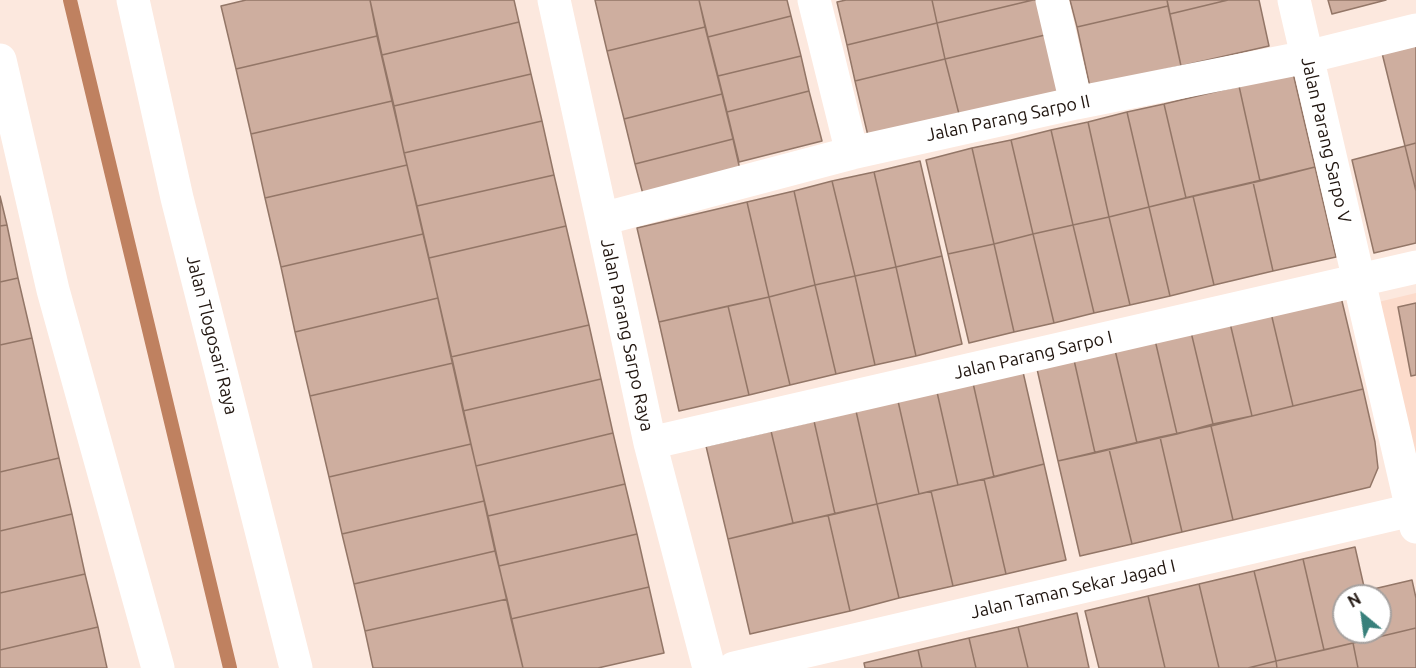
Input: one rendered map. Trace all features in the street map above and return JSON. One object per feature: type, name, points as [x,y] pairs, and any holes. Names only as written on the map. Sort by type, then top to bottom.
[{"type":"street","name":"Jalan Tlogosari Raya","points":[[133,0],[177,198],[296,668]]},
{"type":"street","name":"Jalan Parang Sarpo Raya","points":[[554,0],[650,443],[709,668]]},
{"type":"street","points":[[814,0],[852,153]]},
{"type":"street","points":[[1052,0],[1076,103]]},
{"type":"street","name":"Jalan Parang Sarpo V","points":[[1294,0],[1358,280],[1410,476],[1414,518]]},
{"type":"street","name":"Jalan Parang Sarpo II","points":[[602,219],[852,153],[1076,103],[1307,57],[1416,30]]},
{"type":"street","points":[[0,60],[53,290],[158,668]]},
{"type":"street","name":"Jalan Parang Sarpo I","points":[[650,443],[1416,267]]},
{"type":"street","name":"Jalan Taman Sekar Jagad I","points":[[734,668],[1414,518]]},
{"type":"shaded area","points":[[1416,293],[1416,495],[1370,304]]},
{"type":"building","points":[[246,0],[370,0],[377,36],[236,69],[221,6]]},
{"type":"building","points":[[370,0],[514,0],[519,22],[382,55]]},
{"type":"building","points":[[595,0],[699,0],[705,27],[607,51]]},
{"type":"building","points":[[699,0],[787,0],[791,16],[708,37]]},
{"type":"building","points":[[846,0],[932,0],[937,23],[847,45],[837,2]]},
{"type":"building","points":[[932,0],[1033,0],[937,23]]},
{"type":"building","points":[[1037,0],[1045,35],[945,59],[937,23]]},
{"type":"building","points":[[1070,0],[1167,0],[1168,6],[1077,27]]},
{"type":"building","points":[[1167,0],[1228,0],[1170,14]]},
{"type":"building","points":[[1228,0],[1259,0],[1269,46],[1181,66],[1170,14]]},
{"type":"building","points":[[1328,0],[1386,0],[1332,14]]},
{"type":"building","points":[[1168,6],[1181,66],[1090,87],[1077,27]]},
{"type":"building","points":[[791,16],[801,56],[718,76],[708,37]]},
{"type":"building","points":[[519,22],[531,74],[394,106],[382,55]]},
{"type":"building","points":[[937,23],[945,59],[855,81],[847,45]]},
{"type":"building","points":[[705,27],[722,94],[624,119],[607,51]]},
{"type":"building","points":[[1045,35],[1059,94],[960,118],[945,59]]},
{"type":"building","points":[[377,36],[392,101],[251,134],[236,69]]},
{"type":"building","points":[[1416,45],[1416,143],[1405,146],[1382,53]]},
{"type":"building","points":[[801,56],[809,91],[727,112],[718,76]]},
{"type":"building","points":[[945,59],[960,118],[869,140],[855,81]]},
{"type":"building","points":[[1293,73],[1315,167],[1260,181],[1239,86]]},
{"type":"building","points":[[531,74],[542,121],[404,153],[394,106]]},
{"type":"building","points":[[1239,86],[1260,181],[1186,198],[1164,104]]},
{"type":"building","points":[[809,91],[822,141],[739,162],[727,112]]},
{"type":"building","points":[[722,94],[733,139],[635,164],[624,119]]},
{"type":"building","points":[[392,101],[407,165],[265,198],[251,134]]},
{"type":"building","points":[[1164,104],[1186,198],[1149,207],[1127,112]]},
{"type":"building","points":[[1127,112],[1149,207],[1109,217],[1088,122]]},
{"type":"building","points":[[542,121],[554,175],[417,206],[404,153]]},
{"type":"building","points":[[1088,122],[1109,217],[1073,225],[1051,130]]},
{"type":"building","points":[[1051,130],[1073,225],[1033,234],[1011,140]]},
{"type":"building","points":[[733,139],[741,174],[644,198],[635,164]]},
{"type":"building","points":[[1011,140],[1033,234],[994,244],[972,148]]},
{"type":"building","points":[[1416,143],[1416,191],[1405,146]]},
{"type":"building","points":[[1405,146],[1416,191],[1416,243],[1374,253],[1352,160]]},
{"type":"building","points":[[972,148],[994,244],[948,254],[926,160]]},
{"type":"building","points":[[920,161],[942,256],[896,267],[874,172]]},
{"type":"building","points":[[407,165],[423,234],[281,267],[265,198]]},
{"type":"building","points":[[1315,167],[1336,257],[1273,271],[1253,182]]},
{"type":"building","points":[[874,172],[896,267],[855,276],[832,181]]},
{"type":"building","points":[[554,175],[566,226],[429,258],[417,206]]},
{"type":"building","points":[[832,181],[855,276],[815,285],[794,191]]},
{"type":"building","points":[[1253,182],[1273,271],[1214,285],[1193,196]]},
{"type":"building","points":[[794,191],[815,285],[769,297],[747,202]]},
{"type":"building","points":[[0,196],[7,225],[0,226]]},
{"type":"building","points":[[1193,196],[1214,285],[1170,296],[1149,207]]},
{"type":"building","points":[[747,202],[769,297],[659,322],[637,228]]},
{"type":"building","points":[[1149,207],[1170,296],[1130,305],[1109,217]]},
{"type":"building","points":[[1109,217],[1130,305],[1094,313],[1073,225]]},
{"type":"building","points":[[7,225],[18,278],[0,282],[0,226]]},
{"type":"building","points":[[1073,225],[1094,313],[1054,323],[1033,234]]},
{"type":"building","points":[[566,226],[589,325],[451,357],[429,258]]},
{"type":"building","points":[[423,234],[438,298],[295,332],[281,267]]},
{"type":"building","points":[[1033,234],[1054,323],[1014,332],[994,244]]},
{"type":"building","points":[[994,244],[1014,332],[969,343],[948,254]]},
{"type":"building","points":[[942,256],[962,344],[916,356],[896,267]]},
{"type":"building","points":[[896,267],[916,356],[875,365],[855,276]]},
{"type":"building","points":[[855,276],[875,365],[836,374],[815,285]]},
{"type":"building","points":[[18,278],[32,338],[0,345],[0,282]]},
{"type":"building","points":[[815,285],[836,374],[790,385],[769,297]]},
{"type":"building","points":[[769,297],[790,385],[749,395],[728,306]]},
{"type":"building","points":[[1341,297],[1363,389],[1293,406],[1271,313]]},
{"type":"building","points":[[438,298],[453,363],[310,396],[295,332]]},
{"type":"building","points":[[1416,303],[1416,375],[1411,376],[1398,307]]},
{"type":"building","points":[[728,306],[749,395],[679,411],[659,322]]},
{"type":"building","points":[[1271,313],[1293,406],[1252,416],[1230,323]]},
{"type":"building","points":[[1230,323],[1252,416],[1213,424],[1191,332]]},
{"type":"building","points":[[589,325],[601,379],[463,411],[451,357]]},
{"type":"building","points":[[1191,332],[1213,424],[1177,434],[1155,340]]},
{"type":"building","points":[[32,338],[59,458],[0,472],[0,345]]},
{"type":"building","points":[[1155,340],[1177,434],[1137,443],[1115,350]]},
{"type":"building","points":[[1115,350],[1137,443],[1095,453],[1074,360]]},
{"type":"building","points":[[1074,360],[1095,453],[1058,461],[1037,369]]},
{"type":"building","points":[[453,363],[471,444],[329,477],[310,396]]},
{"type":"building","points":[[1023,372],[1044,464],[994,477],[973,383]]},
{"type":"building","points":[[601,379],[613,433],[476,466],[463,411]]},
{"type":"building","points":[[973,383],[994,477],[958,485],[937,392]]},
{"type":"building","points":[[1363,389],[1375,442],[1378,468],[1370,487],[1233,520],[1211,426]]},
{"type":"building","points":[[937,392],[958,485],[919,494],[898,401]]},
{"type":"building","points":[[898,401],[919,494],[877,504],[856,411]]},
{"type":"building","points":[[856,411],[877,504],[835,514],[814,421]]},
{"type":"building","points":[[814,421],[835,514],[793,523],[771,431]]},
{"type":"building","points":[[1211,426],[1233,520],[1182,532],[1160,437]]},
{"type":"building","points":[[771,431],[793,523],[728,539],[706,446]]},
{"type":"building","points":[[613,433],[625,484],[488,516],[476,466]]},
{"type":"building","points":[[1160,437],[1182,532],[1132,544],[1109,449]]},
{"type":"building","points":[[471,444],[484,501],[342,534],[329,477]]},
{"type":"building","points":[[1109,449],[1132,544],[1080,556],[1058,461]]},
{"type":"building","points":[[59,458],[72,514],[0,531],[0,472]]},
{"type":"building","points":[[1044,464],[1066,560],[1006,574],[984,479]]},
{"type":"building","points":[[984,479],[1006,574],[953,586],[931,491]]},
{"type":"building","points":[[625,484],[637,534],[499,566],[488,516]]},
{"type":"building","points":[[931,491],[953,586],[899,598],[877,504]]},
{"type":"building","points":[[484,501],[495,551],[354,584],[342,534]]},
{"type":"building","points":[[877,504],[899,598],[850,611],[828,515]]},
{"type":"building","points":[[72,514],[85,574],[0,593],[0,531]]},
{"type":"building","points":[[828,515],[850,611],[750,634],[728,539]]},
{"type":"building","points":[[637,534],[649,587],[511,619],[499,566]]},
{"type":"building","points":[[1355,547],[1363,584],[1332,584],[1332,644],[1349,644],[1324,650],[1303,559]]},
{"type":"building","points":[[495,551],[507,599],[365,631],[354,584]]},
{"type":"building","points":[[1303,559],[1324,650],[1276,661],[1254,571]]},
{"type":"building","points":[[1254,571],[1276,661],[1248,668],[1219,668],[1199,584]]},
{"type":"building","points":[[85,574],[98,627],[0,650],[0,593]]},
{"type":"building","points":[[1412,580],[1416,598],[1416,628],[1392,634],[1392,585]]},
{"type":"building","points":[[1199,584],[1219,668],[1165,668],[1148,596]]},
{"type":"building","points":[[649,587],[664,653],[598,668],[523,668],[511,619]]},
{"type":"building","points":[[1148,596],[1165,668],[1099,668],[1085,611]]},
{"type":"building","points":[[507,599],[523,668],[373,668],[365,631]]},
{"type":"building","points":[[1077,613],[1089,668],[1028,668],[1018,627]]},
{"type":"building","points":[[98,627],[107,668],[0,668],[0,650]]},
{"type":"building","points":[[1018,627],[1028,668],[976,668],[969,638]]},
{"type":"building","points":[[1416,628],[1416,668],[1358,668],[1353,644],[1392,644],[1392,634]]},
{"type":"building","points":[[969,638],[976,668],[922,668],[918,650]]},
{"type":"building","points":[[1353,644],[1358,668],[1277,668],[1276,661]]},
{"type":"building","points":[[918,650],[922,668],[865,668],[864,663]]},
{"type":"building","points":[[1276,661],[1277,668],[1248,668]]},
{"type":"waterway","points":[[70,0],[230,668]]}]
